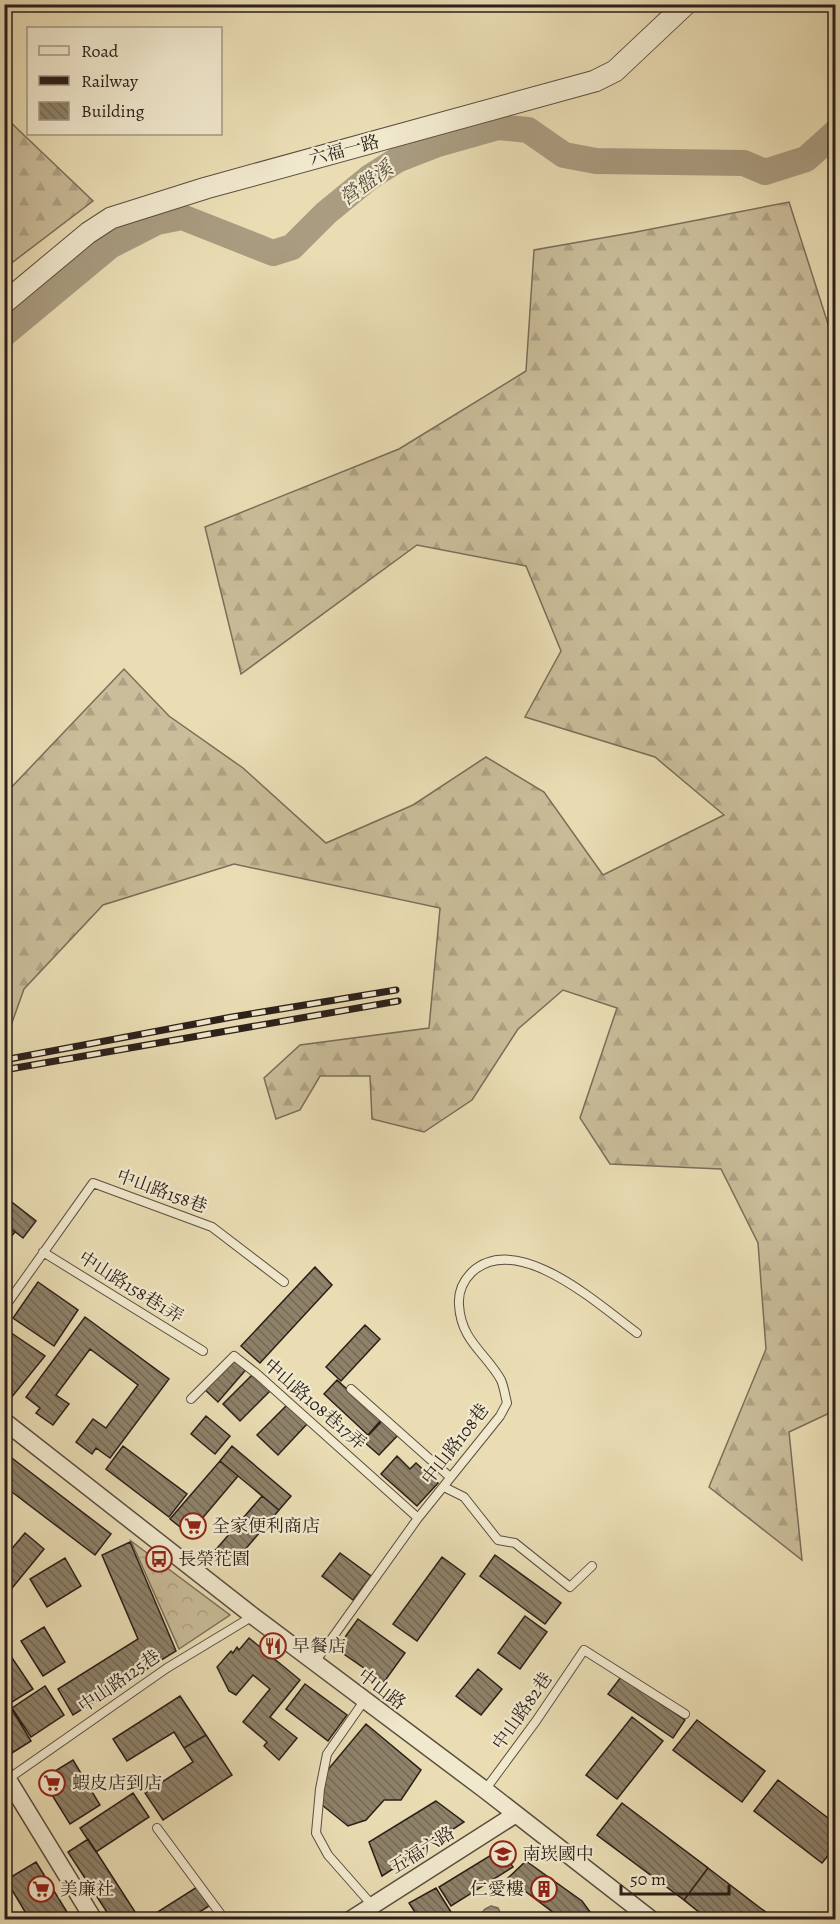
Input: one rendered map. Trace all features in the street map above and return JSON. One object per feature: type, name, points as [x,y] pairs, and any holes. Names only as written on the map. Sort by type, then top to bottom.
[{"type":"street","name":"六福一路","points":[[4,303],[87,233],[111,218],[206,188],[595,81],[615,71],[686,4]]},
{"type":"street","name":"中山路","points":[[4,1421],[253,1616],[485,1790],[652,1920]]},
{"type":"street","points":[[6,1776],[94,1920]]},
{"type":"street","name":"五福六路","points":[[350,1920],[516,1814]]},
{"type":"lane","name":"中山路158巷","points":[[4,1308],[93,1184],[212,1227],[284,1281]]},
{"type":"lane","name":"中山路158巷1弄","points":[[43,1252],[203,1351]]},
{"type":"lane","name":"中山路108巷","points":[[315,1662],[418,1518],[500,1416],[507,1402],[500,1379],[468,1338],[459,1306],[460,1290],[467,1278],[481,1265],[507,1259],[520,1262],[563,1278],[637,1333]]},
{"type":"lane","name":"中山路108巷17弄","points":[[190,1399],[234,1356],[418,1518]]},
{"type":"lane","points":[[351,1389],[450,1477]]},
{"type":"lane","points":[[444,1486],[464,1497],[498,1540],[516,1543],[570,1587],[592,1566]]},
{"type":"lane","name":"中山路125巷","points":[[6,1776],[167,1668],[253,1616]]},
{"type":"lane","name":"中山路82巷","points":[[485,1790],[536,1721],[584,1650],[685,1714]]},
{"type":"lane","points":[[364,1701],[327,1754],[320,1789],[316,1833],[328,1855],[372,1905]]},
{"type":"lane","points":[[158,1828],[225,1920]]},
{"type":"green space","points":[[5,117],[93,201],[4,268]]},
{"type":"green space","points":[[789,202],[829,327],[836,327],[836,1410],[789,1432],[802,1560],[709,1487],[766,1349],[758,1243],[721,1169],[610,1164],[580,1118],[617,1008],[563,990],[518,1029],[472,1100],[424,1132],[372,1119],[370,1076],[320,1076],[300,1110],[276,1119],[264,1078],[300,1045],[429,1028],[440,908],[234,864],[103,905],[24,989],[9,1031],[4,1029],[5,794],[124,669],[169,716],[243,768],[326,843],[413,805],[486,757],[544,792],[603,875],[724,815],[655,757],[525,717],[561,651],[526,566],[417,545],[241,674],[205,527],[399,449],[526,371],[534,250]]},
{"type":"green space","points":[[131,1541],[230,1615],[179,1649]]},
{"type":"shaded area","points":[[491,1906],[498,1908],[503,1919],[482,1919],[481,1914]]},
{"type":"building","points":[[4,1196],[36,1221],[23,1238],[4,1223]]},
{"type":"building","points":[[4,1223],[15,1232],[4,1245]]},
{"type":"building","points":[[315,1267],[332,1285],[260,1363],[241,1346]]},
{"type":"building","points":[[38,1282],[78,1310],[54,1346],[13,1318]]},
{"type":"building","points":[[85,1317],[169,1379],[110,1458],[96,1448],[92,1454],[76,1442],[93,1419],[106,1428],[138,1385],[90,1349],[56,1395],[69,1404],[53,1425],[36,1413],[40,1408],[26,1397]]},
{"type":"building","points":[[365,1325],[380,1339],[341,1381],[326,1367]]},
{"type":"building","points":[[4,1328],[45,1356],[11,1398],[4,1393]]},
{"type":"building","points":[[233,1352],[249,1366],[218,1402],[202,1387]]},
{"type":"building","points":[[256,1371],[273,1388],[240,1421],[223,1404]]},
{"type":"building","points":[[337,1380],[381,1420],[368,1435],[324,1394]]},
{"type":"building","points":[[287,1405],[307,1424],[278,1455],[257,1435]]},
{"type":"building","points":[[206,1416],[230,1436],[215,1454],[191,1434]]},
{"type":"building","points":[[383,1420],[399,1434],[379,1455],[363,1441]]},
{"type":"building","points":[[123,1446],[187,1494],[169,1517],[106,1469]]},
{"type":"building","points":[[232,1446],[291,1496],[279,1510],[220,1461]]},
{"type":"building","points":[[4,1452],[111,1534],[95,1555],[4,1486]]},
{"type":"building","points":[[397,1456],[410,1469],[416,1463],[438,1483],[417,1506],[381,1474]]},
{"type":"building","points":[[220,1461],[238,1476],[189,1534],[170,1519]]},
{"type":"building","points":[[262,1496],[279,1510],[230,1567],[213,1553]]},
{"type":"building","points":[[25,1533],[44,1549],[4,1598],[4,1558]]},
{"type":"building","points":[[130,1542],[176,1651],[73,1715],[58,1689],[138,1639],[102,1555]]},
{"type":"building","points":[[340,1553],[371,1576],[353,1600],[322,1576]]},
{"type":"building","points":[[495,1555],[561,1603],[545,1624],[480,1576]]},
{"type":"building","points":[[442,1557],[465,1574],[417,1641],[393,1624]]},
{"type":"building","points":[[65,1558],[81,1586],[47,1607],[30,1579]]},
{"type":"building","points":[[525,1616],[547,1632],[520,1669],[498,1653]]},
{"type":"building","points":[[358,1619],[405,1653],[384,1682],[341,1652],[340,1644]]},
{"type":"building","points":[[44,1627],[65,1662],[43,1676],[21,1641]]},
{"type":"building","points":[[249,1638],[300,1680],[270,1717],[297,1738],[279,1760],[264,1746],[267,1742],[243,1722],[270,1689],[253,1675],[236,1695],[229,1691],[217,1667],[231,1651],[233,1653],[237,1647],[239,1650]]},
{"type":"building","points":[[4,1646],[33,1689],[4,1707]]},
{"type":"building","points":[[478,1669],[502,1689],[481,1715],[456,1696]]},
{"type":"building","points":[[621,1677],[685,1720],[673,1738],[608,1694]]},
{"type":"building","points":[[305,1684],[347,1715],[328,1741],[286,1709]]},
{"type":"building","points":[[45,1686],[64,1715],[31,1737],[12,1708]]},
{"type":"building","points":[[180,1696],[206,1735],[184,1748],[174,1732],[127,1761],[113,1739]]},
{"type":"building","points":[[11,1708],[31,1741],[12,1753],[4,1742],[4,1712]]},
{"type":"building","points":[[632,1717],[663,1741],[617,1799],[586,1775]]},
{"type":"building","points":[[697,1720],[765,1771],[742,1802],[673,1750]]},
{"type":"building","points":[[366,1724],[421,1770],[401,1800],[384,1800],[366,1820],[348,1826],[322,1805],[321,1778]]},
{"type":"building","points":[[206,1735],[232,1775],[163,1820],[145,1793],[193,1762],[184,1748]]},
{"type":"building","points":[[73,1760],[100,1805],[70,1824],[42,1779]]},
{"type":"building","points":[[778,1780],[836,1824],[836,1846],[822,1863],[754,1811]]},
{"type":"building","points":[[133,1793],[149,1817],[96,1852],[80,1828]]},
{"type":"building","points":[[436,1801],[464,1822],[382,1876],[369,1842]]},
{"type":"building","points":[[622,1803],[708,1868],[684,1900],[597,1835]]},
{"type":"building","points":[[88,1839],[139,1918],[136,1920],[112,1920],[68,1852]]},
{"type":"building","points":[[501,1849],[513,1867],[451,1906],[439,1887]]},
{"type":"building","name":"仁愛樓","points":[[526,1861],[582,1901],[596,1920],[563,1920],[508,1878]]},
{"type":"building","points":[[36,1862],[72,1920],[30,1920],[6,1880]]},
{"type":"building","points":[[708,1868],[776,1920],[709,1920],[684,1900]]},
{"type":"building","points":[[197,1887],[209,1906],[187,1920],[145,1920]]},
{"type":"building","points":[[436,1888],[456,1920],[420,1920],[409,1903]]},
{"type":"waterway","name":"營盤溪","points":[[4,334],[110,246],[157,222],[182,217],[273,253],[292,247],[326,213],[370,177],[397,160],[438,144],[498,127],[528,130],[564,155],[596,161],[744,163],[765,172],[806,159],[836,132]]},
{"type":"railway","points":[[4,1060],[232,1017],[396,990]]},
{"type":"railway","points":[[4,1070],[398,1001]]},
{"type":"place","name":"全家便利商店","points":[[193,1526]]},
{"type":"place","name":"長榮花園","points":[[159,1559]]},
{"type":"place","name":"早餐店","points":[[273,1646]]},
{"type":"place","name":"蝦皮店到店","points":[[52,1783]]},
{"type":"place","name":"南崁國中","points":[[503,1854]]},
{"type":"place","name":"美廉社","points":[[41,1889]]},
{"type":"place","name":"仁愛樓","points":[[544,1889]]}]
